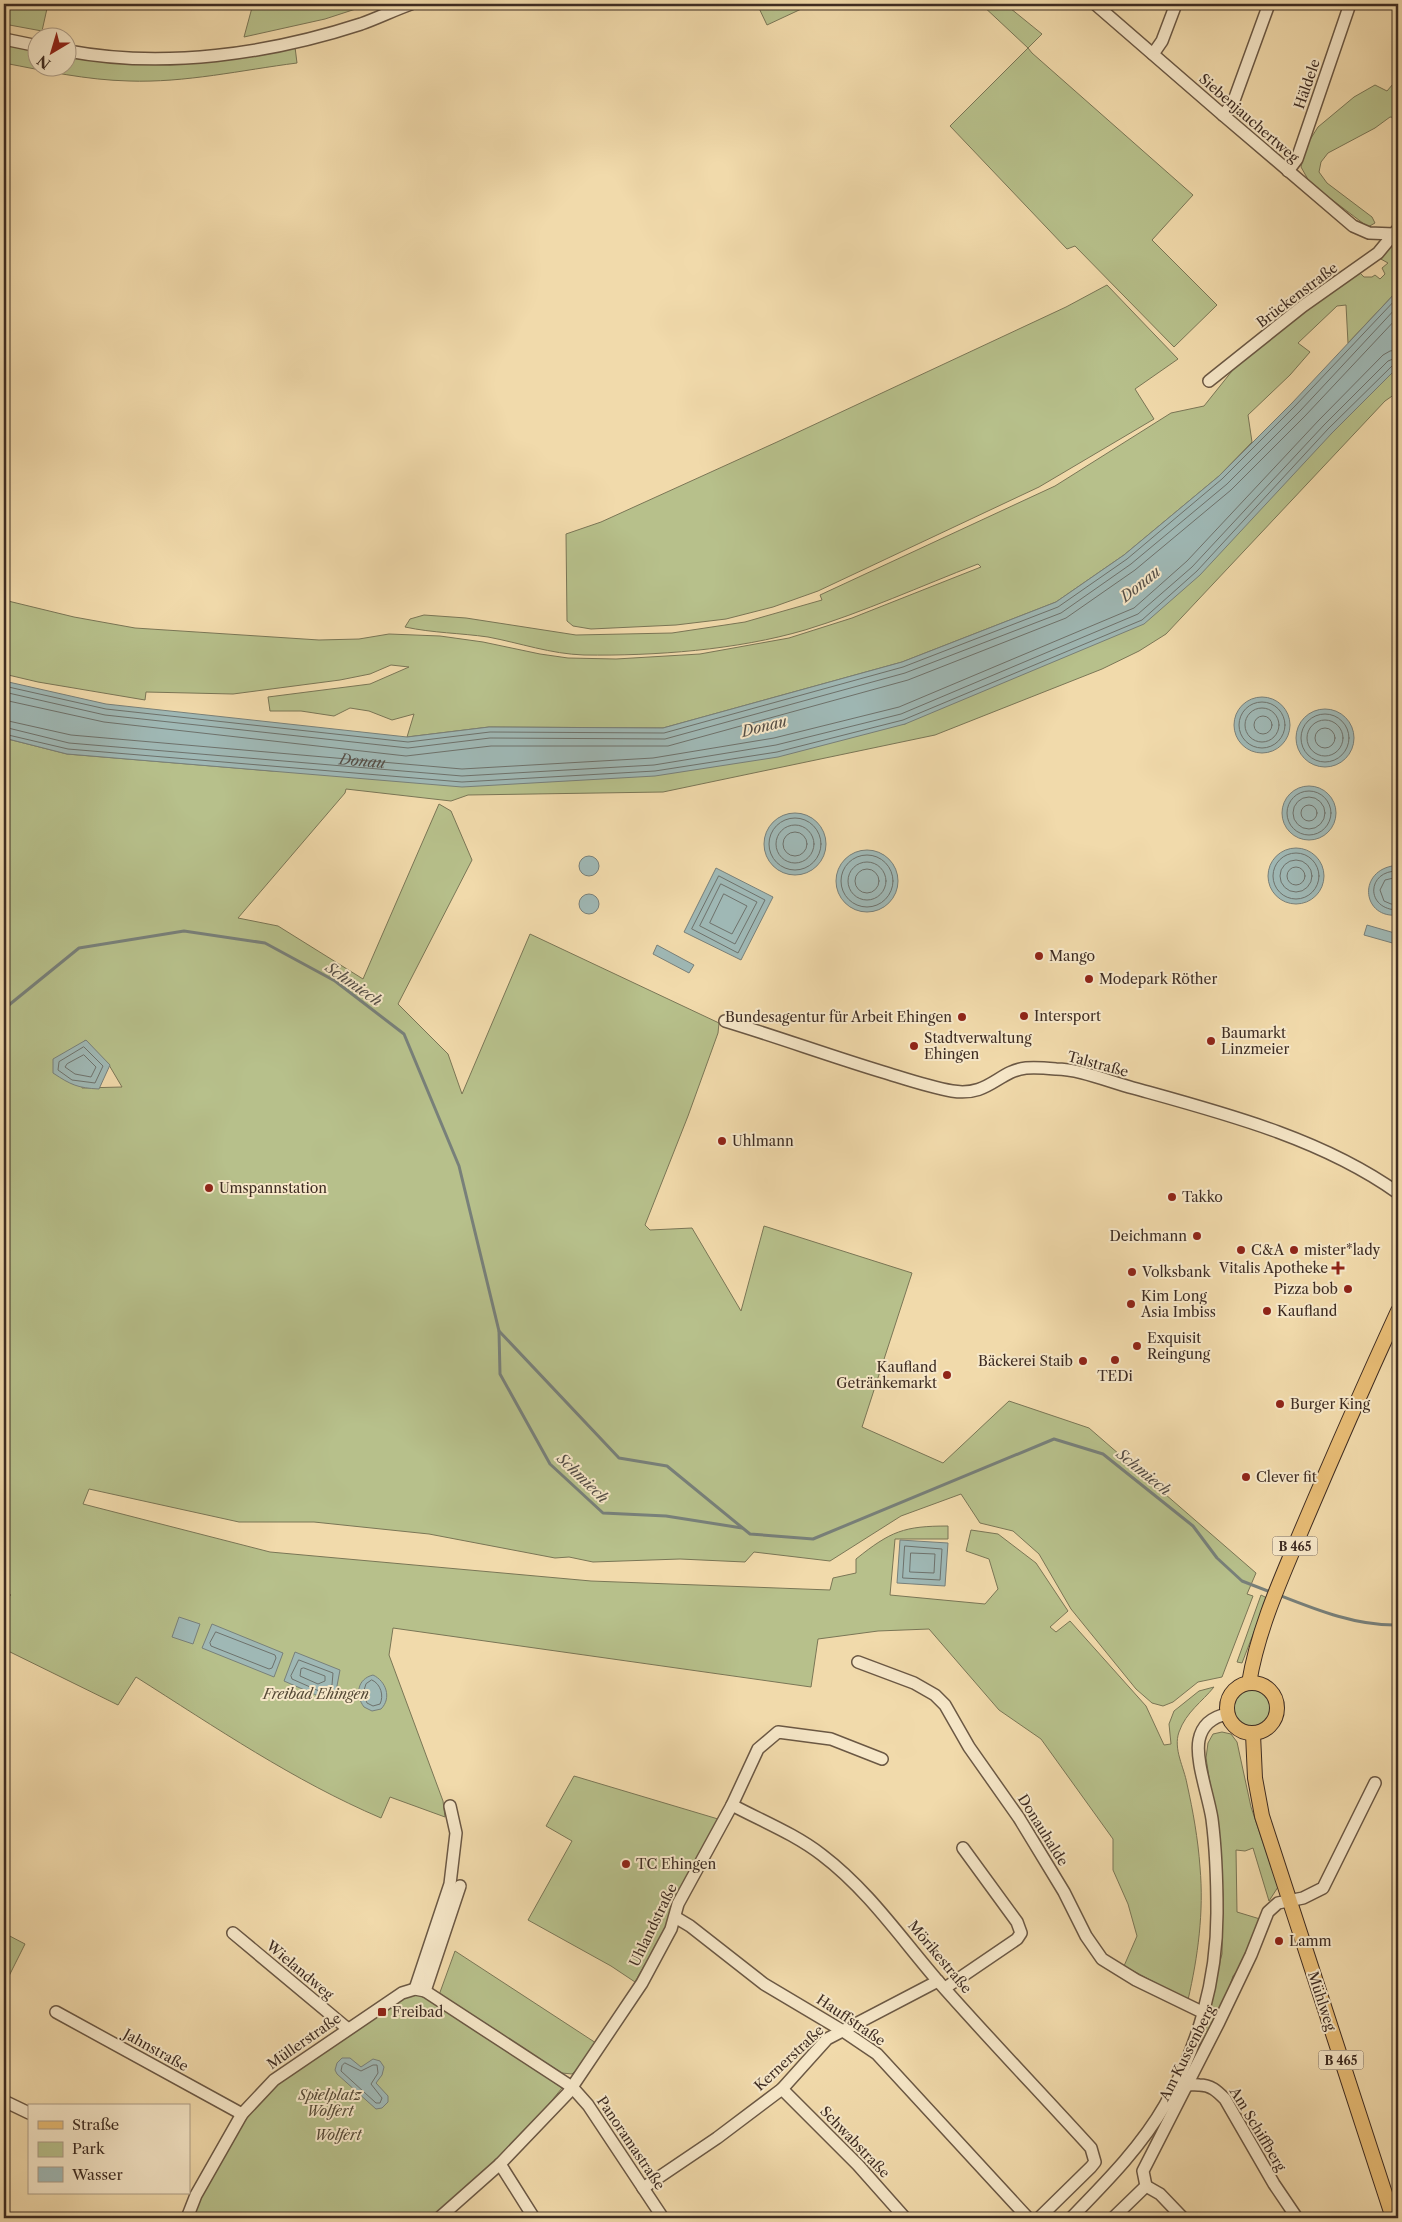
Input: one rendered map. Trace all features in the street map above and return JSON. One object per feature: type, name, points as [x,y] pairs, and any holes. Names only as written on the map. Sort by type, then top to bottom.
[{"type":"main road","name":"B 465","points":[[1249,1683],[1258,1640],[1271,1604],[1355,1406],[1398,1311]]},
{"type":"main road","points":[[1249,1683],[1267,1687],[1277,1702],[1278,1711],[1270,1727],[1254,1734],[1237,1729],[1227,1714],[1226,1706],[1233,1691],[1240,1685],[1249,1683]]},
{"type":"main road","name":"B 465","points":[[1254,1734],[1255,1778],[1262,1816],[1290,1900]]},
{"type":"main road","name":"Mühlweg","points":[[1290,1900],[1394,2218]]},
{"type":"street","points":[[78,52],[138,58],[212,56],[315,37],[362,24],[411,4]]},
{"type":"street","name":"Siebenjauchertweg","points":[[1095,4],[1353,226],[1369,233],[1396,231]]},
{"type":"street","points":[[1153,54],[1162,41],[1176,4]]},
{"type":"street","points":[[1223,115],[1233,103],[1269,4]]},
{"type":"street","name":"Häldele","points":[[1288,170],[1297,159],[1350,4]]},
{"type":"street","points":[[4,39],[28,44]]},
{"type":"street","name":"Brückenstraße","points":[[1209,381],[1304,306],[1378,253],[1396,231]]},
{"type":"street","name":"Talstraße","points":[[725,1020],[841,1060],[954,1092],[975,1091],[994,1084],[1007,1075],[1025,1068],[1063,1069],[1191,1104],[1258,1126],[1316,1148],[1356,1167],[1393,1186],[1398,1193]]},
{"type":"street","name":"Donauhalde","points":[[858,1662],[914,1683],[934,1695],[945,1705],[969,1747],[1019,1818],[1064,1892],[1086,1936],[1102,1959],[1136,1980],[1204,2013]]},
{"type":"street","points":[[1071,2218],[1112,2175],[1142,2139],[1181,2084],[1204,2013],[1213,1969],[1217,1933],[1217,1882],[1212,1818],[1199,1753],[1199,1740],[1204,1727],[1212,1718],[1227,1714]]},
{"type":"street","name":"Uhlandstraße","points":[[439,2218],[500,2164],[572,2087],[642,1982],[671,1929],[678,1904],[732,1805],[758,1749],[778,1732],[831,1739],[882,1760]]},
{"type":"street","points":[[1290,1900],[1304,1898],[1323,1888],[1376,1783]]},
{"type":"street","name":"Mörikestraße","points":[[732,1805],[787,1832],[821,1854],[856,1884],[884,1914],[941,1984],[1091,2148],[1095,2162],[1039,2218]]},
{"type":"street","points":[[450,1806],[456,1833],[455,1885],[420,1990],[572,2087]]},
{"type":"street","name":"Kernerstraße","points":[[643,2188],[717,2138],[782,2089],[827,2039],[941,1984],[1017,1938],[1021,1933],[1017,1922],[963,1848]]},
{"type":"street","name":"Am Kussenberg","points":[[1146,2186],[1143,2171],[1181,2084],[1251,1955],[1268,1912],[1278,1903],[1290,1900]]},
{"type":"street","name":"Hauffstraße","points":[[675,1917],[690,1926],[764,1984],[843,2031],[877,2054],[1028,2218]]},
{"type":"street","name":"Wielandweg","points":[[233,1933],[348,2029]]},
{"type":"street","name":"Müllerstraße","points":[[187,2218],[192,2193],[242,2114],[274,2080],[402,1993],[420,1990]]},
{"type":"street","name":"Jahnstraße","points":[[56,2012],[242,2114]]},
{"type":"street","name":"Am Schiffberg","points":[[1181,2084],[1200,2085],[1216,2089],[1225,2099],[1274,2184],[1297,2218]]},
{"type":"street","name":"Panoramastraße","points":[[572,2087],[588,2106],[663,2218]]},
{"type":"street","name":"Schwabstraße","points":[[782,2089],[858,2165],[905,2218]]},
{"type":"street","points":[[4,2101],[28,2113]]},
{"type":"street","points":[[500,2164],[534,2218]]},
{"type":"street","points":[[1112,2218],[1146,2186],[1160,2194],[1183,2218]]},
{"type":"green space","points":[[4,4],[48,4],[43,28],[28,28],[4,24]]},
{"type":"green space","points":[[253,4],[371,4],[325,19],[244,37]]},
{"type":"green space","points":[[757,4],[812,4],[767,25]]},
{"type":"green space","points":[[981,4],[1005,4],[1042,34],[1028,48]]},
{"type":"green space","points":[[4,44],[28,50],[28,68],[4,63]]},
{"type":"green space","points":[[295,47],[297,63],[171,80],[129,81],[78,77],[78,58],[125,63],[182,63],[238,58]]},
{"type":"green space","points":[[1028,48],[1193,195],[1152,240],[1217,305],[1174,347],[1075,246],[1067,249],[950,126]]},
{"type":"green space","points":[[1398,82],[1398,118],[1390,117],[1375,128],[1328,153],[1321,162],[1319,172],[1327,183],[1372,217],[1375,223],[1368,227],[1310,183],[1301,167],[1306,146],[1318,127],[1354,97],[1375,85],[1387,91],[1393,84]]},
{"type":"green space","points":[[1398,237],[1398,290],[1348,343],[1346,305],[1337,306],[1298,343],[1310,352],[1290,375],[1248,415],[1252,442],[1219,476],[1124,555],[1056,602],[902,662],[663,728],[489,727],[407,737],[414,714],[392,720],[369,711],[350,708],[334,716],[301,711],[270,711],[268,697],[370,684],[409,667],[391,665],[370,674],[340,680],[233,694],[146,692],[145,700],[38,682],[4,674],[4,600],[74,617],[135,628],[319,640],[359,639],[389,634],[440,636],[568,658],[616,659],[700,654],[789,638],[852,618],[981,567],[978,564],[871,607],[805,630],[752,642],[696,650],[667,653],[584,655],[548,650],[488,637],[405,627],[410,619],[424,615],[466,618],[576,635],[672,633],[745,622],[822,600],[820,595],[1055,486],[1171,413],[1204,406],[1240,361],[1358,271],[1364,277],[1375,275],[1380,279],[1385,274],[1382,268],[1388,263],[1379,258]]},
{"type":"green space","points":[[1107,285],[1178,359],[1135,389],[1154,419],[1039,487],[818,591],[773,607],[726,619],[676,625],[591,629],[573,626],[567,621],[566,534],[601,522],[777,442],[1066,307]]},
{"type":"green space","name":"Freibad Ehingen","points":[[1398,367],[1398,392],[1385,401],[1166,634],[1139,651],[1102,669],[935,735],[663,792],[468,795],[451,801],[346,789],[345,793],[238,918],[278,926],[363,979],[439,804],[451,811],[472,860],[398,1004],[448,1054],[462,1094],[530,934],[719,1023],[718,1033],[688,1116],[645,1225],[650,1230],[692,1228],[741,1311],[764,1226],[912,1273],[862,1427],[943,1463],[1009,1401],[1089,1428],[1256,1573],[1247,1594],[1253,1596],[1222,1677],[1198,1682],[1173,1702],[1163,1706],[1152,1703],[1136,1689],[1071,1609],[1039,1554],[1013,1531],[980,1523],[961,1494],[901,1516],[830,1561],[754,1552],[745,1562],[680,1559],[593,1562],[569,1557],[555,1558],[429,1534],[314,1522],[239,1522],[89,1489],[83,1504],[270,1552],[591,1581],[830,1590],[833,1578],[856,1573],[856,1559],[889,1536],[920,1527],[948,1526],[948,1539],[895,1539],[890,1595],[985,1604],[998,1589],[989,1559],[966,1551],[971,1530],[998,1534],[1036,1563],[1068,1611],[1050,1627],[1056,1632],[1070,1621],[1146,1706],[1164,1745],[1171,1744],[1169,1724],[1174,1711],[1199,1691],[1214,1687],[1186,1719],[1177,1738],[1178,1751],[1186,1778],[1195,1825],[1201,1884],[1199,1934],[1188,2000],[1124,1966],[1137,1936],[1128,1904],[1113,1870],[1113,1839],[1041,1739],[999,1710],[929,1629],[878,1631],[818,1639],[811,1687],[393,1628],[389,1655],[443,1801],[445,1817],[390,1797],[381,1818],[286,1770],[225,1734],[136,1677],[118,1705],[4,1649],[4,1599],[11,1595],[4,1592],[4,738],[67,754],[272,771],[905,724],[1332,433]],"holes":[[[85,1040],[109,1065],[122,1087],[82,1088]]]},
{"type":"green space","points":[[1261,1595],[1267,1598],[1242,1663],[1237,1662]]},
{"type":"green space","points":[[1256,1689],[1263,1692],[1269,1698],[1272,1709],[1271,1717],[1263,1726],[1256,1729],[1248,1729],[1241,1726],[1233,1717],[1232,1705],[1235,1698],[1244,1690]]},
{"type":"green space","points":[[1222,1732],[1231,1734],[1237,1742],[1251,1807],[1278,1887],[1269,1901],[1253,1848],[1245,1851],[1236,1850],[1237,1912],[1260,1919],[1242,1965],[1233,1976],[1223,2006],[1188,2074],[1222,1954],[1223,1894],[1218,1833],[1206,1758],[1208,1743],[1213,1734]]},
{"type":"green space","name":"TC Ehingen","points":[[574,1776],[718,1819],[680,1888],[668,1923],[635,1982],[611,1966],[528,1920],[572,1841],[546,1826]]},
{"type":"green space","points":[[4,1933],[25,1944],[4,1986]]},
{"type":"green space","points":[[455,1951],[596,2043],[579,2068],[572,2074],[562,2073],[439,1995]]},
{"type":"green space","name":"Wolfert","points":[[425,1991],[562,2088],[500,2164],[439,2218],[187,2218],[226,2143],[274,2080],[402,1993]]},
{"type":"water","name":"Donau","points":[[1398,290],[1398,367],[1332,433],[1200,575],[1144,624],[905,724],[778,757],[655,776],[462,787],[67,754],[4,738],[4,681],[106,704],[407,737],[489,727],[663,728],[902,662],[1056,602],[1124,555],[1219,476],[1292,403]]},
{"type":"water","points":[[1262,697],[1273,699],[1282,705],[1288,714],[1290,725],[1288,736],[1282,745],[1273,751],[1262,753],[1251,751],[1242,745],[1236,736],[1234,725],[1236,714],[1242,705],[1251,699]]},
{"type":"water","points":[[1325,709],[1336,711],[1349,722],[1354,738],[1352,749],[1341,762],[1325,767],[1314,765],[1301,754],[1296,738],[1298,727],[1309,714]]},
{"type":"water","points":[[1304,786],[1314,786],[1324,790],[1332,798],[1336,813],[1332,828],[1324,836],[1314,840],[1304,840],[1294,836],[1286,828],[1282,818],[1282,808],[1286,798],[1294,790]]},
{"type":"water","points":[[795,813],[812,818],[817,822],[821,827],[826,844],[821,861],[817,866],[812,870],[795,875],[778,870],[773,866],[769,861],[764,844],[769,827],[773,822],[778,818]]},
{"type":"water","points":[[1296,848],[1307,850],[1316,856],[1322,865],[1324,876],[1322,887],[1316,896],[1307,902],[1296,904],[1285,902],[1276,896],[1270,887],[1268,876],[1270,865],[1276,856],[1285,850]]},
{"type":"water","points":[[867,850],[884,855],[889,859],[893,864],[898,881],[893,898],[889,903],[884,907],[867,912],[850,907],[845,903],[841,898],[836,881],[841,864],[845,859],[850,855]]},
{"type":"water","points":[[589,856],[596,859],[599,866],[596,873],[589,876],[582,873],[579,866],[582,859]]},
{"type":"water","points":[[1398,866],[1398,915],[1386,914],[1377,910],[1371,903],[1369,895],[1369,886],[1373,877],[1381,870]]},
{"type":"water","points":[[716,868],[773,897],[741,960],[684,932]]},
{"type":"water","points":[[585,894],[593,894],[599,900],[599,908],[593,914],[585,914],[579,908],[579,900]]},
{"type":"water","points":[[1367,925],[1398,934],[1396,944],[1364,935]]},
{"type":"water","points":[[657,945],[694,965],[689,973],[653,954]]},
{"type":"water","points":[[86,1040],[110,1065],[99,1089],[75,1085],[53,1073],[53,1059]]},
{"type":"water","points":[[900,1540],[948,1543],[945,1586],[897,1583]]},
{"type":"water","points":[[179,1617],[200,1624],[193,1644],[172,1637]]},
{"type":"water","points":[[212,1624],[283,1653],[274,1677],[202,1648]]},
{"type":"water","points":[[295,1652],[340,1670],[336,1691],[332,1690],[333,1693],[324,1693],[323,1698],[284,1681]]},
{"type":"water","points":[[373,1675],[384,1685],[387,1695],[381,1709],[372,1711],[364,1707],[361,1702],[359,1688],[364,1680]]},
{"type":"water","points":[[342,2058],[350,2058],[361,2067],[373,2059],[380,2061],[384,2067],[382,2075],[376,2083],[388,2096],[388,2102],[382,2108],[376,2109],[337,2074],[335,2070],[337,2063]]},
{"type":"waterway","name":"Schmiech","points":[[4,1009],[79,948],[184,931],[265,943],[335,981],[404,1034],[459,1166],[499,1331],[619,1458],[667,1466],[750,1534],[813,1539],[1054,1439],[1103,1454],[1193,1526],[1217,1558],[1242,1581],[1273,1593]]},
{"type":"waterway","name":"Schmiech","points":[[499,1331],[500,1374],[550,1464],[603,1513],[666,1516],[742,1528]]},
{"type":"waterway","name":"Schmiech","points":[[1279,1595],[1352,1620],[1383,1625],[1398,1625]]},
{"type":"place","name":"Mango","points":[[1039,956]]},
{"type":"place","name":"Modepark Röther","points":[[1089,979]]},
{"type":"place","name":"Intersport","points":[[1024,1016]]},
{"type":"place","name":"Bundesagentur für Arbeit Ehingen","points":[[962,1017]]},
{"type":"place","name":"Baumarkt Linzmeier","points":[[1211,1041]]},
{"type":"place","name":"Stadtverwaltung Ehingen","points":[[914,1046]]},
{"type":"place","name":"Uhlmann","points":[[722,1141]]},
{"type":"place","name":"Umspannstation","points":[[209,1188]]},
{"type":"place","name":"Takko","points":[[1172,1197]]},
{"type":"place","name":"Deichmann","points":[[1197,1236]]},
{"type":"place","name":"C&A","points":[[1241,1250]]},
{"type":"place","name":"mister*lady","points":[[1294,1250]]},
{"type":"place","name":"Vitalis Apotheke","points":[[1338,1268]]},
{"type":"place","name":"Volksbank","points":[[1132,1272]]},
{"type":"place","name":"Pizza bob","points":[[1348,1289]]},
{"type":"place","name":"Kim Long Asia Imbiss","points":[[1131,1304]]},
{"type":"place","name":"Kaufland","points":[[1267,1311]]},
{"type":"place","name":"Exquisit Reingung","points":[[1137,1346]]},
{"type":"place","name":"TEDi","points":[[1115,1360]]},
{"type":"place","name":"Bäckerei Staib","points":[[1083,1361]]},
{"type":"place","name":"Kaufland Getränkemarkt","points":[[947,1375]]},
{"type":"place","name":"Burger King","points":[[1280,1404]]},
{"type":"place","name":"Clever fit","points":[[1246,1477]]},
{"type":"place","name":"TC Ehingen","points":[[626,1864]]},
{"type":"place","name":"Lamm","points":[[1279,1941]]},
{"type":"place","name":"Freibad","points":[[382,2012]]},
{"type":"park label","name":"Spielplatz Wolfert","points":[[330,2104]]}]
